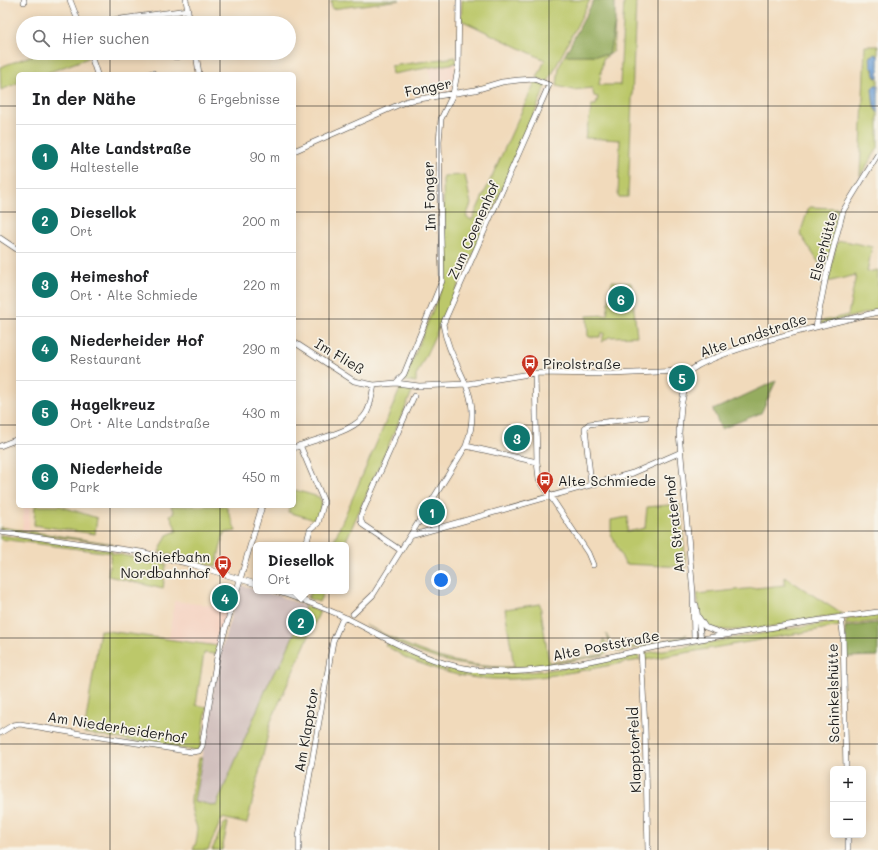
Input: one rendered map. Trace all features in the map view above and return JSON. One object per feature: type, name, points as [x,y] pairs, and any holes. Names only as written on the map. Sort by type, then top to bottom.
[{"type":"street","points":[[70,0],[76,16]]},
{"type":"street","points":[[186,0],[189,16]]},
{"type":"street","name":"Im Fonger","points":[[396,383],[404,374],[442,281],[440,129],[441,119],[453,94],[458,69],[459,0]]},
{"type":"street","points":[[143,16],[188,10]]},
{"type":"street","points":[[92,60],[96,72]]},
{"type":"street","points":[[197,60],[199,72]]},
{"type":"street","name":"Fonger","points":[[296,150],[407,101],[453,94],[519,80],[534,79],[549,85]]},
{"type":"street","name":"Zum Coenenhof","points":[[467,384],[449,345],[443,324],[549,85]]},
{"type":"street","name":"Elserhütte","points":[[816,327],[826,276],[844,211],[878,154]]},
{"type":"street","points":[[0,238],[16,249]]},
{"type":"street","name":"Alte Landstraße","points":[[679,452],[680,418],[688,373],[703,363],[719,356],[816,327],[878,312]]},
{"type":"street","name":"Im Fließ","points":[[296,343],[354,381],[374,385],[396,383],[419,386],[467,384],[535,373],[610,374],[682,371],[688,373]]},
{"type":"street","points":[[535,373],[537,462],[539,479],[588,553],[593,565]]},
{"type":"street","points":[[353,614],[373,595],[466,446],[473,420],[472,406],[467,384]]},
{"type":"street","points":[[296,447],[352,427],[362,420],[368,411],[374,385]]},
{"type":"street","points":[[400,550],[363,525],[361,515],[414,396]]},
{"type":"street","points":[[591,484],[585,428],[589,424],[646,417]]},
{"type":"street","points":[[0,446],[16,440]]},
{"type":"street","points":[[300,445],[324,502],[318,523],[310,530],[307,542]]},
{"type":"street","points":[[466,446],[537,462]]},
{"type":"street","points":[[410,536],[633,473],[679,452]]},
{"type":"street","name":"Am Straterhof","points":[[679,452],[693,593],[694,640]]},
{"type":"street","points":[[240,579],[261,508]]},
{"type":"street","points":[[0,532],[140,552],[194,565],[253,583]]},
{"type":"street","name":"Am Niederheiderhof","points":[[0,733],[13,725],[20,724],[192,752],[199,751],[202,746],[217,657],[240,579]]},
{"type":"street","name":"Am Straterhof","points":[[693,593],[699,618],[701,639]]},
{"type":"street","name":"Alte Poststraße","points":[[284,594],[347,618],[418,655],[446,664],[470,669],[497,672],[546,668],[694,640],[878,612]]},
{"type":"street","name":"Schinkelshütte","points":[[841,617],[843,634],[846,766]]},
{"type":"street","name":"Am Klapptor","points":[[299,850],[298,836],[334,641],[342,620],[347,618]]},
{"type":"street","points":[[699,618],[705,627],[721,634],[741,633]]},
{"type":"street","name":"Klapptorfeld","points":[[641,650],[645,728],[648,850]]},
{"type":"street","points":[[848,838],[848,850]]},
{"type":"shaded area","points":[[456,63],[451,90],[433,95],[429,67]]},
{"type":"shaded area","points":[[24,508],[30,508],[29,530],[31,533],[22,531]]},
{"type":"shaded area","points":[[240,585],[253,588],[253,594],[276,595],[304,606],[305,608],[279,668],[277,667],[269,682],[216,806],[194,801],[218,661]]},
{"type":"shaded area","points":[[174,601],[229,608],[218,646],[169,639]]},
{"type":"green space","points":[[331,0],[400,0],[332,9]]},
{"type":"green space","points":[[462,0],[590,0],[548,82],[537,78],[545,60],[461,20]]},
{"type":"green space","points":[[594,0],[615,0],[615,22],[609,55],[565,55]]},
{"type":"green space","points":[[624,0],[636,0],[628,197],[618,197],[620,140],[585,138],[592,105],[596,105],[598,97],[594,96],[592,88],[573,90],[557,86],[559,67],[565,55],[609,55],[603,59],[599,85],[620,85]]},
{"type":"green space","points":[[615,22],[613,52],[609,55]]},
{"type":"green space","points":[[865,46],[878,46],[878,56],[872,55],[870,57],[875,78],[878,77],[878,85],[872,88],[874,108],[878,113],[878,148],[860,176]]},
{"type":"green space","points":[[456,57],[456,63],[392,74],[391,66]]},
{"type":"green space","points":[[20,60],[82,60],[50,72],[16,72],[16,84],[1,90],[0,67]]},
{"type":"green space","points":[[535,82],[546,86],[485,229],[416,376],[416,382],[404,381],[445,280],[443,176],[465,175],[471,204],[466,217],[472,220]]},
{"type":"green space","points":[[809,207],[838,208],[841,211],[826,269],[823,269],[800,234]]},
{"type":"green space","points":[[845,241],[872,247],[867,272],[878,270],[878,310],[823,324],[819,322],[848,315],[856,275],[827,282],[837,242]]},
{"type":"green space","points":[[612,281],[631,283],[637,336],[609,337],[602,342],[604,333],[601,333],[600,337],[588,337],[587,316],[607,315]]},
{"type":"green space","points":[[776,381],[761,413],[721,429],[713,410]]},
{"type":"green space","points":[[401,387],[413,390],[345,542],[333,542]]},
{"type":"green space","points":[[296,490],[319,497],[322,503],[318,516],[312,519],[288,512],[289,508],[296,508]]},
{"type":"green space","points":[[680,504],[686,567],[625,564],[611,534],[611,520],[628,517],[627,532],[645,528],[647,507]]},
{"type":"green space","points":[[35,508],[66,508],[97,518],[95,534],[34,525]]},
{"type":"green space","points":[[172,508],[227,508],[236,531],[224,533],[216,566],[159,552],[167,535],[177,531],[170,515],[174,513]]},
{"type":"green space","points":[[0,527],[114,544],[30,534],[0,529]]},
{"type":"green space","points":[[0,535],[112,550],[112,553],[166,564],[163,589],[108,576],[111,553],[0,539]]},
{"type":"green space","points":[[785,577],[842,614],[793,623],[732,630],[717,629],[707,626],[702,620],[697,594],[785,585]]},
{"type":"green space","points":[[310,594],[323,594],[319,602],[308,598]]},
{"type":"green space","points":[[540,604],[549,663],[604,654],[603,639],[608,645],[608,651],[604,655],[536,666],[493,668],[471,666],[449,662],[418,652],[366,625],[403,643],[437,656],[473,665],[514,667],[505,609]]},
{"type":"green space","points":[[304,606],[320,611],[271,721],[247,824],[222,818],[208,850],[193,850],[196,843],[197,831],[192,812],[191,800],[199,758],[202,758],[194,801],[216,806],[269,682],[277,667],[279,668],[305,609]]},
{"type":"green space","points":[[878,614],[878,621],[845,625],[847,619]]},
{"type":"green space","points":[[837,621],[840,626],[644,660],[646,653]]},
{"type":"green space","points":[[878,623],[878,656],[846,657],[845,627]]},
{"type":"green space","points":[[100,630],[218,646],[216,654],[204,653],[196,705],[207,707],[200,749],[197,751],[84,733]]},
{"type":"green space","points":[[606,634],[614,649],[618,650],[682,637],[687,634],[684,638],[619,652],[612,648]]},
{"type":"green space","points":[[387,643],[410,655],[445,667],[445,672],[408,659],[385,645]]},
{"type":"green space","points":[[638,655],[640,660],[568,673],[518,679],[470,677],[446,672],[449,668],[473,672],[497,673],[544,670]]},
{"type":"green space","points":[[227,822],[222,850],[212,850],[223,825]]},
{"type":"water","points":[[875,54],[878,56],[878,77],[876,78],[873,68],[871,67],[870,57]]},
{"type":"water","points":[[875,85],[878,85],[878,113],[874,105],[872,88]]},
{"type":"place","name":"Niederheide","points":[[621,299]]},
{"type":"place","name":"Pirolstraße","points":[[530,378]]},
{"type":"place","name":"Hagelkreuz","points":[[682,378]]},
{"type":"place","name":"Heimeshof","points":[[517,438]]},
{"type":"place","name":"Alte Schmiede","points":[[545,495]]},
{"type":"place","name":"Alte Landstraße","points":[[432,512]]},
{"type":"place","name":"Schiefbahn Nordbahnhof","points":[[223,579]]},
{"type":"place","name":"Niederheider Hof","points":[[225,598]]},
{"type":"place","name":"Diesellok","points":[[301,622]]}]
